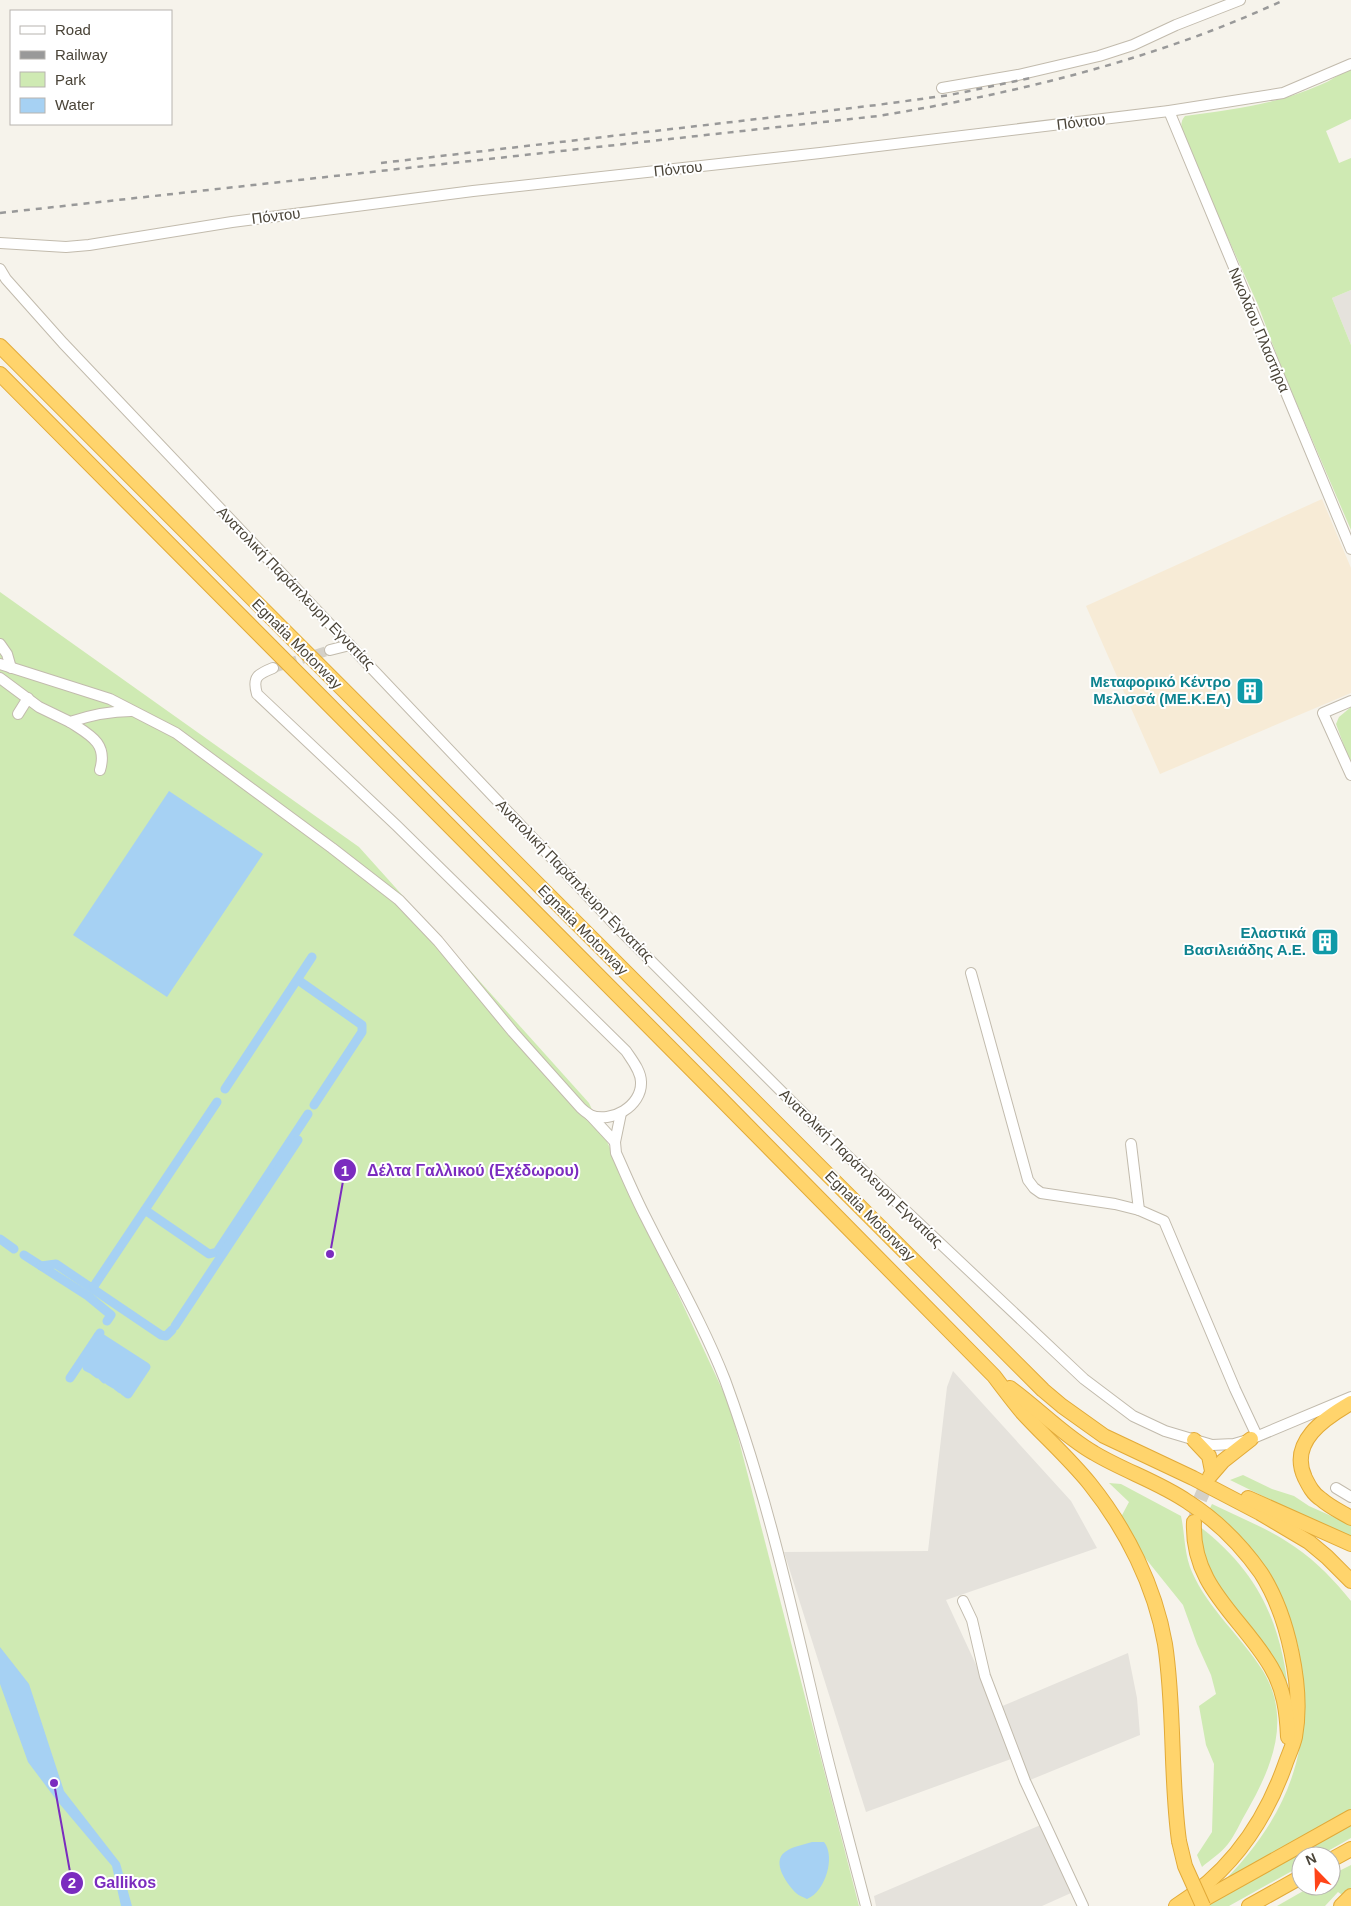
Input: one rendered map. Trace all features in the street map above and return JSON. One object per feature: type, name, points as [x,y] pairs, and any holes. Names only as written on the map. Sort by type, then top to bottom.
[{"type":"highway","name":"Egnatia Motorway","points":[[0,346],[1043,1390],[1104,1436],[1193,1478]]},
{"type":"highway","name":"Egnatia Motorway","points":[[0,374],[994,1376]]},
{"type":"highway","points":[[994,1376],[1093,1453],[1189,1502],[1211,1519],[1247,1556],[1268,1586],[1293,1656],[1298,1713],[1294,1738],[1270,1802],[1244,1845],[1205,1885],[1176,1906]]},
{"type":"highway","points":[[994,1376],[1023,1412],[1077,1469],[1106,1505],[1123,1531],[1148,1586],[1160,1621],[1165,1644],[1171,1697],[1175,1812],[1178,1841],[1185,1866],[1203,1906]]},
{"type":"highway","points":[[1351,1403],[1337,1411],[1314,1430],[1303,1448],[1301,1465],[1302,1473],[1312,1491],[1320,1499],[1351,1518]]},
{"type":"highway","points":[[1194,1440],[1209,1456],[1211,1474],[1230,1454],[1254,1437]]},
{"type":"highway","points":[[1193,1478],[1278,1510],[1351,1544]]},
{"type":"highway","points":[[1193,1478],[1310,1542],[1351,1581]]},
{"type":"highway","points":[[1194,1522],[1196,1552],[1199,1564],[1208,1583],[1271,1667],[1281,1687],[1286,1702],[1287,1758]]},
{"type":"highway","points":[[1192,1906],[1351,1818]]},
{"type":"highway","points":[[1249,1906],[1291,1883]]},
{"type":"street","points":[[942,88],[1018,75],[1107,53],[1133,45],[1176,25],[1240,0]]},
{"type":"street","name":"Πόντου","points":[[0,243],[66,247],[89,245],[232,222],[473,191],[820,154],[1169,111],[1283,93],[1351,64]]},
{"type":"street","name":"Νικολάου Πλαστήρα","points":[[1169,111],[1351,549]]},
{"type":"street","name":"Ανατολική Παράπλευρη Εγνατίας","points":[[0,269],[6,279],[70,350],[621,931],[804,1114],[1084,1379],[1133,1416],[1165,1430],[1212,1445],[1223,1445],[1254,1437],[1351,1397]]},
{"type":"street","points":[[0,644],[7,654],[11,668]]},
{"type":"street","points":[[330,650],[350,645]]},
{"type":"street","points":[[0,664],[110,699],[176,733],[399,900],[438,941],[513,1032],[580,1108],[590,1115],[615,1142]]},
{"type":"street","points":[[273,668],[260,674],[256,679],[254,686],[256,694],[396,825],[626,1051],[640,1075],[642,1083],[636,1099],[621,1113],[608,1117],[590,1115]]},
{"type":"street","points":[[0,678],[39,707],[70,722],[91,736],[98,744],[102,754],[100,770]]},
{"type":"street","points":[[18,714],[28,698]]},
{"type":"street","points":[[1351,701],[1323,713],[1351,775]]},
{"type":"street","points":[[70,722],[113,711],[134,711]]},
{"type":"street","points":[[971,973],[1021,1159],[1030,1184],[1041,1193],[1116,1204],[1139,1210],[1164,1221],[1254,1437]]},
{"type":"street","points":[[621,1113],[615,1142],[616,1153],[646,1218],[679,1279],[724,1380],[758,1480],[786,1583],[866,1906]]},
{"type":"street","points":[[1131,1144],[1139,1210]]},
{"type":"street","points":[[1336,1488],[1351,1497]]},
{"type":"street","points":[[963,1601],[972,1620],[985,1676],[1025,1781],[1083,1906]]},
{"type":"shaded area","points":[[1351,290],[1351,345],[1332,298]]},
{"type":"shaded area","points":[[1322,499],[1351,568],[1351,693],[1160,774],[1086,606]]},
{"type":"shaded area","points":[[953,1371],[1071,1501],[1097,1548],[946,1600],[978,1669],[1011,1759],[866,1812],[784,1552],[928,1551],[947,1387]]},
{"type":"shaded area","points":[[1128,1653],[1137,1698],[1140,1735],[1030,1780],[1000,1707]]},
{"type":"shaded area","points":[[1043,1824],[1071,1893],[1042,1906],[876,1906],[874,1896]]},
{"type":"green space","points":[[1351,69],[1351,119],[1326,131],[1339,163],[1351,158],[1351,290],[1332,298],[1351,345],[1351,530],[1283,372],[1258,305],[1183,138],[1181,126],[1185,116],[1271,102],[1304,92]]},
{"type":"green space","points":[[0,592],[359,847],[589,1103],[730,1406],[859,1906],[0,1906]]},
{"type":"green space","points":[[1351,707],[1351,765],[1336,724],[1339,717]]},
{"type":"green space","points":[[1243,1475],[1272,1489],[1294,1496],[1309,1506],[1351,1526],[1351,1539],[1230,1480]]},
{"type":"green space","points":[[1109,1483],[1121,1484],[1181,1516],[1186,1551],[1192,1572],[1216,1611],[1255,1659],[1272,1689],[1277,1725],[1271,1760],[1256,1794],[1231,1840],[1202,1867],[1197,1855],[1212,1832],[1214,1764],[1206,1745],[1199,1706],[1216,1694],[1211,1675],[1183,1605],[1138,1549],[1121,1517],[1129,1502]]},
{"type":"green space","points":[[1212,1504],[1265,1529],[1295,1547],[1325,1572],[1351,1601],[1351,1809],[1217,1888],[1239,1865],[1257,1842],[1273,1818],[1286,1793],[1295,1767],[1301,1739],[1303,1709],[1300,1656],[1292,1628],[1283,1612],[1209,1510]]},
{"type":"green space","points":[[1199,1526],[1237,1562],[1252,1581],[1264,1602],[1280,1646],[1286,1671],[1289,1698],[1205,1569]]},
{"type":"green space","points":[[1351,1823],[1351,1838],[1337,1846],[1310,1846]]},
{"type":"green space","points":[[1291,1857],[1291,1872],[1229,1906],[1203,1906]]},
{"type":"green space","points":[[1351,1865],[1351,1901],[1341,1894],[1341,1870]]},
{"type":"green space","points":[[1294,1896],[1334,1896],[1325,1906],[1277,1906]]},
{"type":"water","points":[[169,791],[263,854],[167,997],[73,935]]},
{"type":"water","points":[[0,1647],[29,1684],[64,1791],[120,1863],[132,1906],[121,1906],[112,1866],[58,1802],[28,1762],[0,1684]]},
{"type":"water","points":[[812,1842],[824,1842],[829,1856],[829,1865],[827,1874],[819,1889],[807,1899],[797,1894],[789,1884],[782,1873],[780,1861],[781,1856],[788,1850]]},
{"type":"waterway","points":[[225,1089],[312,957]]},
{"type":"waterway","points":[[298,980],[362,1025],[362,1032],[314,1105]]},
{"type":"waterway","points":[[94,1286],[217,1102]]},
{"type":"waterway","points":[[145,1210],[209,1254],[217,1252],[308,1114]]},
{"type":"waterway","points":[[175,1326],[298,1140]]},
{"type":"waterway","points":[[0,1239],[14,1249]]},
{"type":"waterway","points":[[24,1255],[88,1296],[111,1315],[107,1321]]},
{"type":"waterway","points":[[41,1266],[56,1264],[161,1335],[166,1336],[172,1330]]},
{"type":"waterway","points":[[70,1378],[100,1333]]},
{"type":"waterway","points":[[98,1336],[146,1367],[128,1394],[124,1391],[139,1369],[136,1367],[121,1389],[117,1386],[132,1364],[129,1362],[114,1384],[109,1381],[124,1359],[121,1357],[105,1379],[102,1376],[116,1355],[113,1352],[98,1374],[94,1371],[110,1349],[106,1347],[91,1369],[87,1367],[102,1345]]},
{"type":"tunnel","points":[[273,668],[330,650]]},
{"type":"tunnel","points":[[1195,1520],[1199,1502],[1210,1476]]},
{"type":"railway","points":[[0,213],[878,116],[982,97],[1085,72],[1186,40],[1284,0]]},
{"type":"railway","points":[[381,163],[877,105],[950,95],[1035,77]]},
{"type":"place","name":"Μεταφορικό Κέντρο Μελισσά (ΜΕ.Κ.ΕΛ)","points":[[1250,691]]},
{"type":"place","name":"Ελαστικά Βασιλειάδης Α.Ε.","points":[[1325,942]]},
{"type":"place","name":"Δέλτα Γαλλικού (Εχέδωρου)","points":[[330,1254]]},
{"type":"place","name":"Gallikos","points":[[54,1783]]}]
